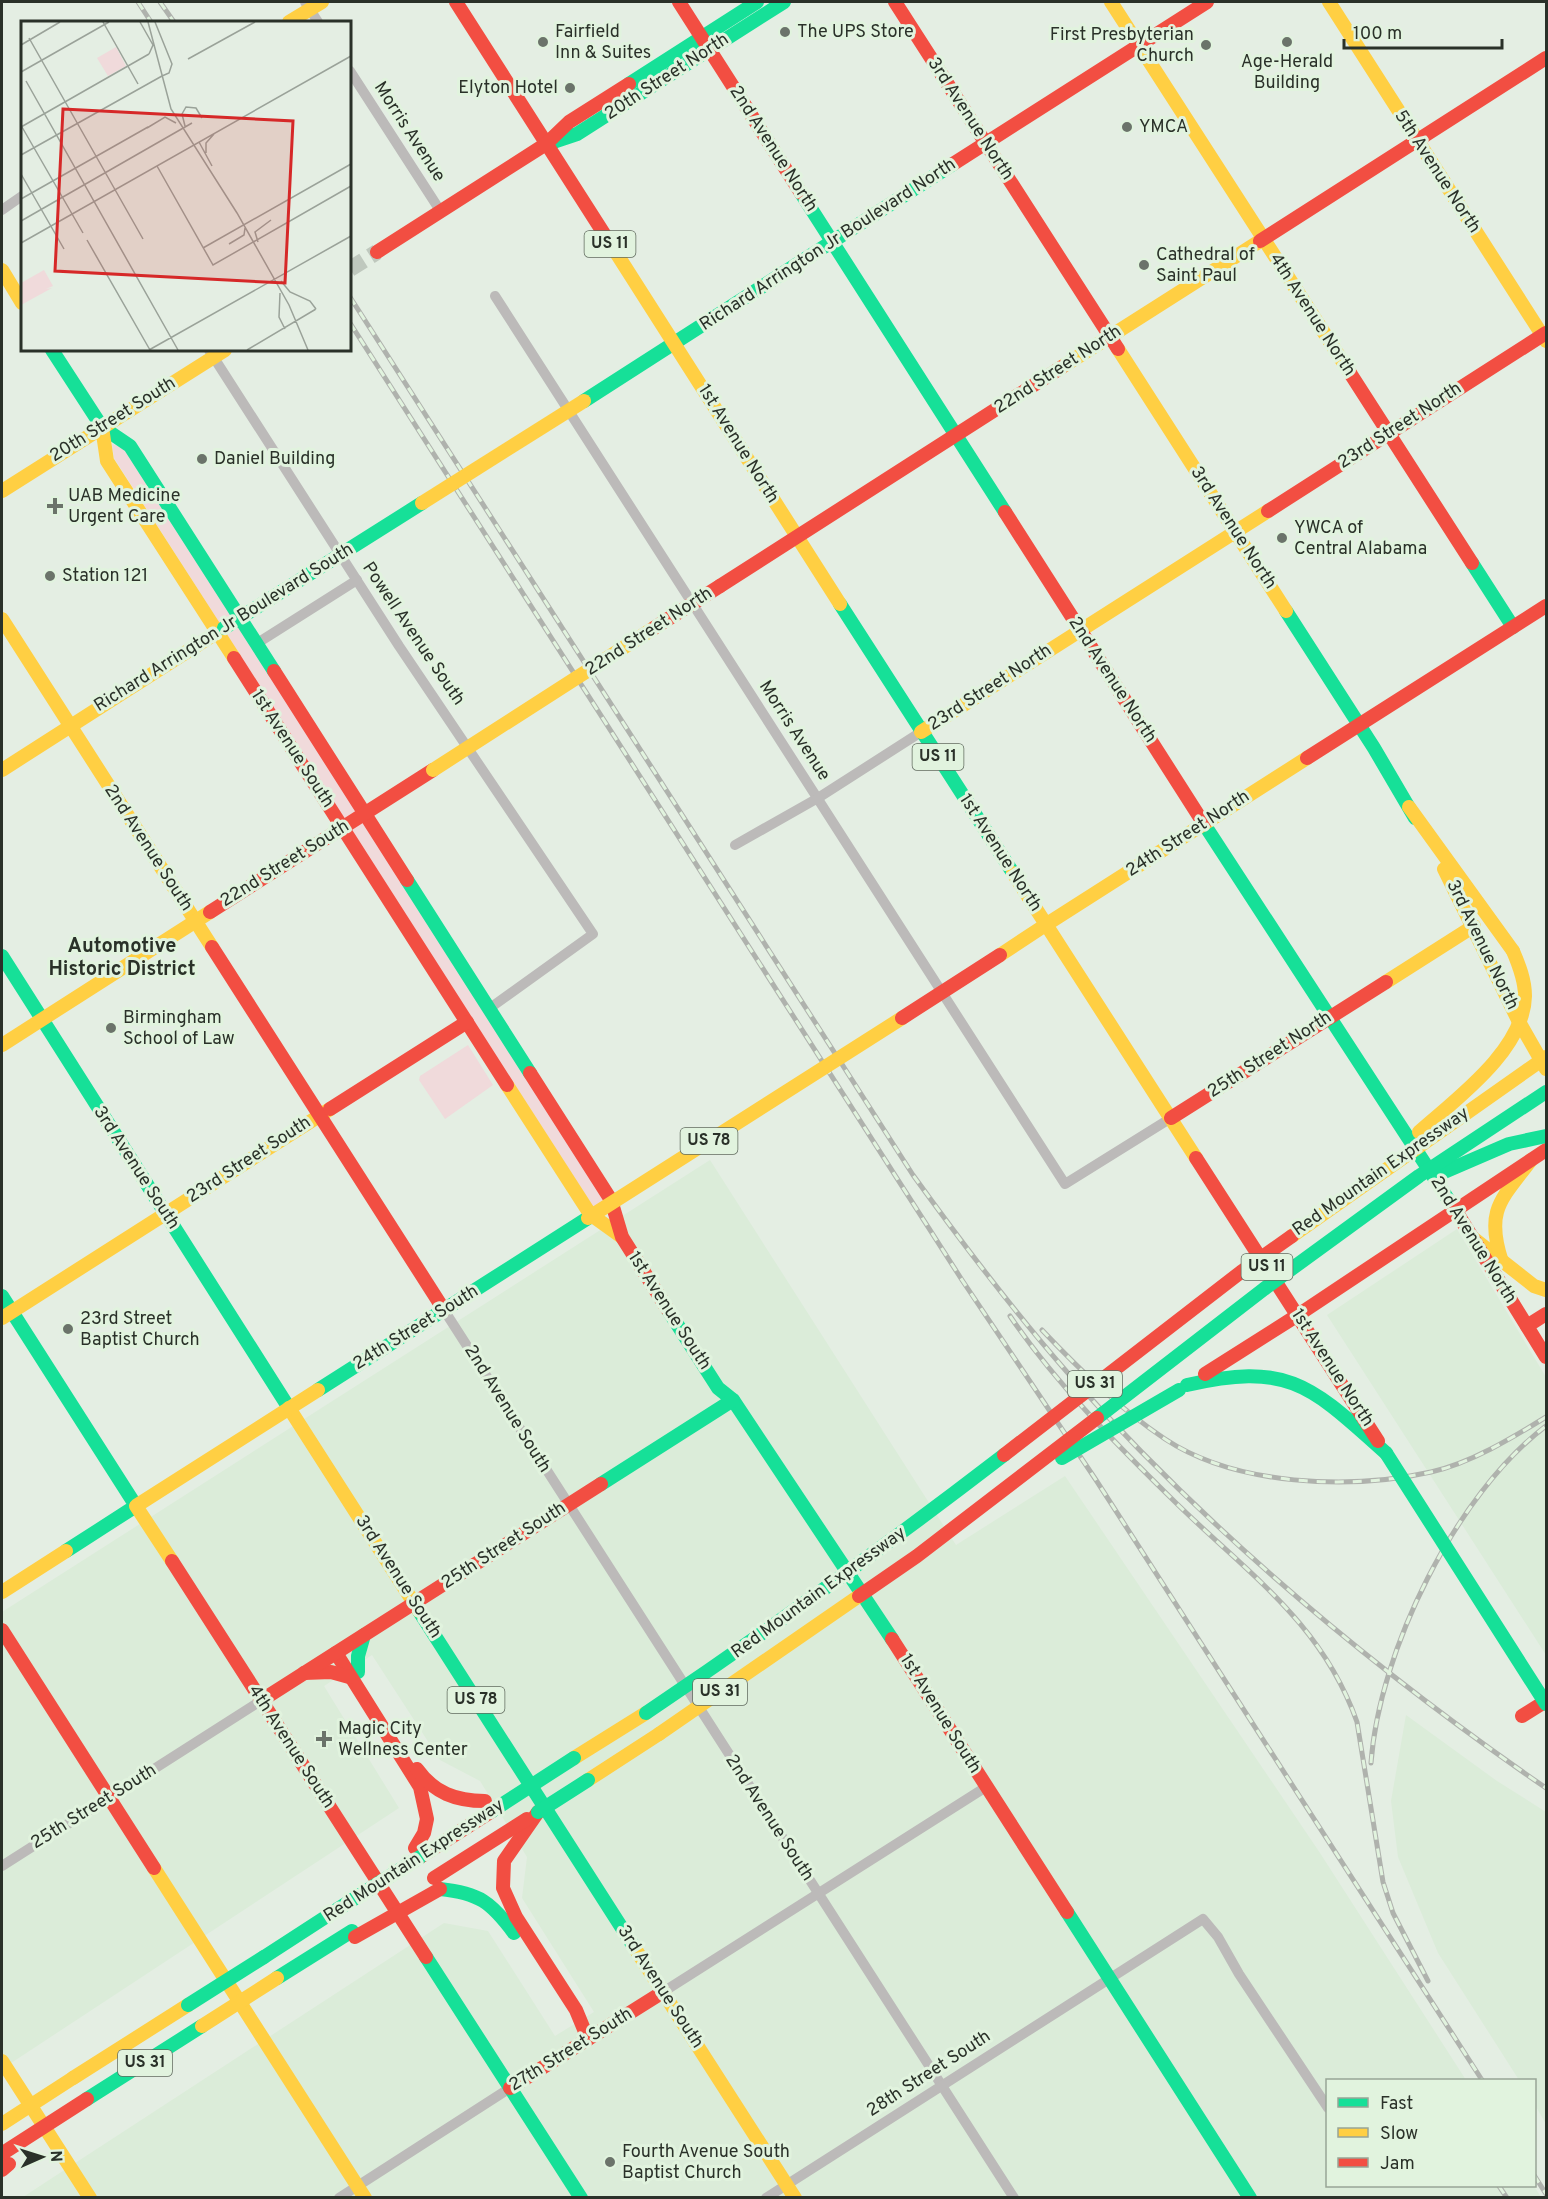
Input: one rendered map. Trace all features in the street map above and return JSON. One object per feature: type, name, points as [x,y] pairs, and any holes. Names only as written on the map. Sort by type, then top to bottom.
[{"type":"main road","points":[[290,21],[307,5],[322,2]]},
{"type":"main road","name":"1st Avenue North","points":[[456,2],[921,732],[1298,1316],[1358,1420]]},
{"type":"main road","name":"2nd Avenue North","points":[[679,2],[1328,1018],[1456,1211],[1546,1357]]},
{"type":"main road","name":"20th Street North","points":[[377,252],[546,144],[568,122],[757,2]]},
{"type":"main road","name":"20th Street North","points":[[546,144],[577,134],[784,2]]},
{"type":"main road","name":"3rd Avenue North","points":[[895,2],[1409,807],[1474,926],[1519,1022],[1546,1069]]},
{"type":"main road","name":"4th Avenue North","points":[[1111,2],[1513,627]]},
{"type":"main road","name":"Richard Arrington Jr Boulevard North","points":[[447,487],[1207,2]]},
{"type":"main road","name":"5th Avenue North","points":[[1329,2],[1545,336]]},
{"type":"main road","name":"22nd Street North","points":[[570,683],[1546,58]]},
{"type":"main road","points":[[2,270],[21,301]]},
{"type":"main road","name":"23rd Street North","points":[[921,732],[1388,433],[1545,336]]},
{"type":"main road","name":"1st Avenue South","points":[[53,351],[102,427],[130,446],[611,1200],[622,1237],[718,1388],[733,1400],[896,1644],[1250,2198]]},
{"type":"main road","name":"20th Street South","points":[[2,491],[216,352]]},
{"type":"main road","name":"1st Avenue South","points":[[102,427],[107,461],[220,631],[467,1023],[590,1214],[622,1237]]},
{"type":"main road","name":"Richard Arrington Jr Boulevard South","points":[[2,770],[447,487]]},
{"type":"main road","name":"24th Street North","points":[[830,1064],[1546,606]]},
{"type":"main road","name":"2nd Avenue South","points":[[2,619],[444,1310]]},
{"type":"main road","name":"22nd Street South","points":[[2,1045],[570,683]]},
{"type":"main road","points":[[323,797],[335,801],[341,799],[346,786]]},
{"type":"main road","points":[[1365,1182],[1463,1092],[1511,1041],[1523,1017],[1526,999],[1523,975],[1513,951],[1409,807]]},
{"type":"main road","name":"25th Street North","points":[[1171,1118],[1474,926]]},
{"type":"main road","name":"3rd Avenue South","points":[[2,956],[795,2198]]},
{"type":"main road","name":"23rd Street South","points":[[6,1315],[467,1023]]},
{"type":"main road","name":"Red Mountain Expressway","points":[[71,2075],[96,2055],[114,2052],[378,1884],[417,1852],[571,1755],[615,1724],[632,1721],[646,1713],[750,1644],[913,1526],[1240,1272],[1365,1182],[1546,1058]]},
{"type":"main road","name":"24th Street South","points":[[2,1592],[830,1064]]},
{"type":"main road","name":"Red Mountain Expressway","points":[[4,2160],[59,2117],[87,2099],[306,1960],[437,1884],[506,1832],[659,1734],[917,1556],[1264,1289],[1402,1189],[1546,1092]]},
{"type":"main road","points":[[1402,1189],[1509,1144],[1546,1136]]},
{"type":"main road","points":[[986,1502],[1183,1388],[1298,1316],[1546,1150]]},
{"type":"main road","points":[[1502,1262],[1493,1240],[1493,1216],[1531,1160]]},
{"type":"main road","points":[[1473,1238],[1534,1286],[1546,1290]]},
{"type":"main road","name":"4th Avenue South","points":[[2,1296],[6,1315],[136,1506],[580,2198]]},
{"type":"main road","points":[[1527,1326],[1546,1314]]},
{"type":"main road","points":[[1183,1388],[1237,1373],[1271,1375],[1307,1388],[1358,1420],[1386,1453],[1546,1702],[1522,1716]]},
{"type":"main road","name":"25th Street South","points":[[262,1700],[733,1400]]},
{"type":"main road","points":[[2,1630],[361,2192]]},
{"type":"main road","points":[[364,1635],[354,1674],[420,1773],[434,1788],[449,1797],[488,1806]]},
{"type":"main road","points":[[340,1650],[420,1787],[428,1806],[428,1828],[417,1852]]},
{"type":"main road","points":[[304,1673],[354,1674]]},
{"type":"main road","points":[[538,1812],[512,1847],[504,1861],[502,1875],[509,1904],[576,2010],[588,2039]]},
{"type":"main road","points":[[437,1884],[472,1891],[493,1908],[516,1936],[565,2013],[588,2039]]},
{"type":"main road","name":"27th Street South","points":[[510,2088],[663,1992]]},
{"type":"main road","points":[[2,2061],[90,2198]]},
{"type":"main road","points":[[2,2115],[71,2075]]},
{"type":"main road","points":[[2,2124],[71,2075]]},
{"type":"street","points":[[307,5],[317,21]]},
{"type":"street","name":"Morris Avenue","points":[[351,73],[441,212]]},
{"type":"street","points":[[2,210],[21,197]]},
{"type":"street","name":"Morris Avenue","points":[[495,296],[1065,1184]]},
{"type":"street","name":"Powell Avenue South","points":[[216,352],[357,580],[593,934],[490,1008]]},
{"type":"street","points":[[256,644],[357,580]]},
{"type":"street","name":"23rd Street North","points":[[735,845],[818,798],[921,732]]},
{"type":"street","name":"25th Street North","points":[[1065,1184],[1171,1118]]},
{"type":"street","name":"2nd Avenue South","points":[[444,1310],[1014,2198]]},
{"type":"street","name":"25th Street South","points":[[2,1866],[262,1700]]},
{"type":"street","name":"27th Street South","points":[[663,1992],[986,1787]]},
{"type":"street","name":"28th Street South","points":[[766,2198],[1203,1919],[1218,1936],[1239,1974],[1326,2105]]},
{"type":"street","name":"27th Street South","points":[[339,2198],[361,2192],[510,2088]]},
{"type":"shaded area","points":[[112,444],[125,449],[607,1202],[595,1210],[114,458]]},
{"type":"shaded area","points":[[468,1045],[493,1085],[445,1119],[419,1080],[420,1076]]},
{"type":"shaded area","points":[[710,1160],[956,1545],[1065,1476],[1320,1853],[1465,2079],[1326,2079],[1326,2187],[1535,2187],[1541,2197],[23,2197],[444,1923],[488,1931],[555,2036],[594,2012],[522,1898],[527,1857],[480,1781],[440,1760],[372,1655],[324,1686],[399,1808],[2,2069],[2,1612]]},
{"type":"shaded area","points":[[1457,1229],[1546,1377],[1546,1655],[1327,1315]]},
{"type":"shaded area","points":[[1406,1715],[1497,1781],[1546,1812],[1546,2124],[1536,2107],[1536,2079],[1518,2079],[1438,1953],[1398,1857],[1391,1801]]},
{"type":"tunnel","points":[[351,268],[377,252]]},
{"type":"railway","points":[[138,2],[150,21]]},
{"type":"railway","points":[[160,2],[173,21]]},
{"type":"railway","points":[[351,299],[913,1175],[1007,1300],[1067,1372],[1121,1431],[1235,1542],[1355,1646],[1481,1742],[1546,1788]]},
{"type":"railway","points":[[351,325],[962,1280],[1096,1480],[1481,2079]]},
{"type":"railway","points":[[1010,1316],[1046,1364],[1086,1410],[1170,1497],[1252,1573],[1301,1625],[1323,1654],[1342,1686],[1357,1722],[1383,1882],[1393,1913],[1428,1981]]},
{"type":"railway","points":[[1042,1330],[1101,1388],[1165,1439],[1193,1455],[1225,1467],[1259,1475],[1330,1482],[1399,1478],[1431,1472],[1476,1456],[1546,1417]]},
{"type":"railway","points":[[1371,1763],[1377,1719],[1389,1673],[1406,1625],[1428,1578],[1453,1533],[1482,1492],[1513,1455],[1546,1426]]},
{"type":"railway","points":[[1536,2178],[1546,2194]]},
{"type":"railway","points":[[1500,2187],[1507,2198]]},
{"type":"traffic: fast","points":[[629,84],[757,2]]},
{"type":"traffic: fast","points":[[550,143],[577,134],[784,2]]},
{"type":"traffic: fast","points":[[584,401],[953,164]]},
{"type":"traffic: fast","points":[[801,193],[1005,512]]},
{"type":"traffic: fast","points":[[53,351],[102,427],[130,446],[274,671]]},
{"type":"traffic: fast","points":[[224,628],[422,503]]},
{"type":"traffic: fast","points":[[1472,563],[1513,627]]},
{"type":"traffic: fast","points":[[840,604],[1013,873]]},
{"type":"traffic: fast","points":[[1286,611],[1374,748],[1415,818]]},
{"type":"traffic: fast","points":[[1204,824],[1459,1216]]},
{"type":"traffic: fast","points":[[407,880],[530,1073]]},
{"type":"traffic: fast","points":[[2,956],[289,1408]]},
{"type":"traffic: fast","points":[[1097,1418],[1264,1289],[1419,1176],[1546,1092]]},
{"type":"traffic: fast","points":[[1444,1172],[1509,1144],[1546,1136]]},
{"type":"traffic: fast","points":[[318,1390],[588,1218]]},
{"type":"traffic: fast","points":[[2,1296],[136,1506],[66,1551]]},
{"type":"traffic: fast","points":[[668,1310],[718,1388],[733,1400],[892,1639]]},
{"type":"traffic: fast","points":[[1187,1385],[1222,1378],[1251,1376],[1276,1379],[1297,1385],[1318,1396],[1338,1411],[1386,1453]]},
{"type":"traffic: fast","points":[[1062,1458],[1179,1390]]},
{"type":"traffic: fast","points":[[601,1484],[733,1400]]},
{"type":"traffic: fast","points":[[1386,1453],[1546,1704]]},
{"type":"traffic: fast","points":[[646,1713],[827,1587],[1004,1455]]},
{"type":"traffic: fast","points":[[419,1611],[636,1950]]},
{"type":"traffic: fast","points":[[358,1672],[358,1656],[364,1635]]},
{"type":"traffic: fast","points":[[492,1811],[574,1758]]},
{"type":"traffic: fast","points":[[538,1812],[588,1780]]},
{"type":"traffic: fast","points":[[338,1909],[420,1857]]},
{"type":"traffic: fast","points":[[440,1889],[465,1893],[483,1901],[514,1933]]},
{"type":"traffic: fast","points":[[264,1957],[338,1909]]},
{"type":"traffic: fast","points":[[1067,1912],[1250,2198]]},
{"type":"traffic: fast","points":[[277,1978],[352,1931]]},
{"type":"traffic: fast","points":[[188,2005],[264,1957]]},
{"type":"traffic: fast","points":[[426,1957],[581,2198]]},
{"type":"traffic: fast","points":[[87,2099],[202,2026]]},
{"type":"traffic: slow","points":[[291,21],[322,2]]},
{"type":"traffic: slow","points":[[1111,2],[1350,373]]},
{"type":"traffic: slow","points":[[1329,2],[1546,341]]},
{"type":"traffic: slow","points":[[608,240],[840,604]]},
{"type":"traffic: slow","points":[[1062,367],[1260,241]]},
{"type":"traffic: slow","points":[[2,270],[21,301]]},
{"type":"traffic: slow","points":[[1118,349],[1286,611]]},
{"type":"traffic: slow","points":[[2,491],[223,351]]},
{"type":"traffic: slow","points":[[422,503],[584,401]]},
{"type":"traffic: slow","points":[[102,427],[107,461],[234,658]]},
{"type":"traffic: slow","points":[[921,732],[1268,511]]},
{"type":"traffic: slow","points":[[2,619],[212,947]]},
{"type":"traffic: slow","points":[[2,770],[224,628]]},
{"type":"traffic: slow","points":[[433,770],[654,628]]},
{"type":"traffic: slow","points":[[1047,924],[1307,758]]},
{"type":"traffic: slow","points":[[1409,807],[1513,951]]},
{"type":"traffic: slow","points":[[1444,869],[1518,1020],[1546,1069]]},
{"type":"traffic: slow","points":[[1013,873],[1196,1158]]},
{"type":"traffic: slow","points":[[2,1045],[210,912]]},
{"type":"traffic: slow","points":[[1000,955],[1047,924]]},
{"type":"traffic: slow","points":[[1386,982],[1474,926]]},
{"type":"traffic: slow","points":[[1419,1132],[1486,1072],[1513,1035],[1522,1016],[1525,996],[1523,978],[1513,951]]},
{"type":"traffic: slow","points":[[588,1218],[902,1018]]},
{"type":"traffic: slow","points":[[1292,1236],[1546,1057]]},
{"type":"traffic: slow","points":[[507,1085],[590,1214],[622,1237]]},
{"type":"traffic: slow","points":[[2,1318],[330,1109]]},
{"type":"traffic: slow","points":[[1502,1262],[1495,1230],[1499,1206],[1531,1160]]},
{"type":"traffic: slow","points":[[1473,1238],[1534,1286],[1546,1290]]},
{"type":"traffic: slow","points":[[172,1561],[136,1506],[318,1390]]},
{"type":"traffic: slow","points":[[289,1408],[419,1611]]},
{"type":"traffic: slow","points":[[2,1592],[66,1551]]},
{"type":"traffic: slow","points":[[659,1734],[859,1596]]},
{"type":"traffic: slow","points":[[574,1758],[646,1713]]},
{"type":"traffic: slow","points":[[588,1780],[659,1734]]},
{"type":"traffic: slow","points":[[154,1868],[365,2198]]},
{"type":"traffic: slow","points":[[636,1950],[795,2198]]},
{"type":"traffic: slow","points":[[202,2026],[277,1978]]},
{"type":"traffic: slow","points":[[73,2078],[188,2005]]},
{"type":"traffic: slow","points":[[2,2061],[90,2198]]},
{"type":"traffic: slow","points":[[2,2124],[73,2078]]},
{"type":"traffic: jam","points":[[456,2],[608,240]]},
{"type":"traffic: jam","points":[[679,2],[801,193]]},
{"type":"traffic: jam","points":[[895,2],[1118,349]]},
{"type":"traffic: jam","points":[[953,164],[1207,2]]},
{"type":"traffic: jam","points":[[1260,241],[1546,58]]},
{"type":"traffic: jam","points":[[377,252],[546,144],[569,122],[629,84]]},
{"type":"traffic: jam","points":[[1268,511],[1546,333]]},
{"type":"traffic: jam","points":[[720,586],[1062,367]]},
{"type":"traffic: jam","points":[[1350,373],[1472,563]]},
{"type":"traffic: jam","points":[[1005,512],[1204,824]]},
{"type":"traffic: jam","points":[[654,628],[720,586]]},
{"type":"traffic: jam","points":[[1307,758],[1546,606]]},
{"type":"traffic: jam","points":[[234,658],[507,1085]]},
{"type":"traffic: jam","points":[[274,671],[407,880]]},
{"type":"traffic: jam","points":[[210,912],[433,770]]},
{"type":"traffic: jam","points":[[212,947],[444,1310]]},
{"type":"traffic: jam","points":[[902,1018],[1000,955]]},
{"type":"traffic: jam","points":[[1171,1118],[1386,982]]},
{"type":"traffic: jam","points":[[330,1109],[467,1022]]},
{"type":"traffic: jam","points":[[530,1073],[611,1200],[622,1237],[668,1310]]},
{"type":"traffic: jam","points":[[1298,1315],[1546,1150]]},
{"type":"traffic: jam","points":[[1196,1158],[1378,1441]]},
{"type":"traffic: jam","points":[[1459,1216],[1546,1357]]},
{"type":"traffic: jam","points":[[1004,1455],[1241,1272],[1292,1236]]},
{"type":"traffic: jam","points":[[1527,1326],[1546,1314]]},
{"type":"traffic: jam","points":[[1205,1374],[1298,1315]]},
{"type":"traffic: jam","points":[[859,1596],[917,1556],[1097,1418]]},
{"type":"traffic: jam","points":[[262,1700],[601,1484]]},
{"type":"traffic: jam","points":[[172,1561],[426,1957]]},
{"type":"traffic: jam","points":[[2,1630],[154,1868]]},
{"type":"traffic: jam","points":[[892,1639],[1067,1912]]},
{"type":"traffic: jam","points":[[336,1653],[420,1787],[427,1819],[424,1833],[415,1848]]},
{"type":"traffic: jam","points":[[304,1673],[331,1672],[349,1677]]},
{"type":"traffic: jam","points":[[1522,1716],[1546,1701]]},
{"type":"traffic: jam","points":[[417,1769],[431,1784],[446,1794],[485,1801]]},
{"type":"traffic: jam","points":[[420,1857],[492,1811]]},
{"type":"traffic: jam","points":[[538,1812],[504,1861],[503,1888],[516,1917],[576,2010],[588,2039]]},
{"type":"traffic: jam","points":[[434,1878],[527,1819]]},
{"type":"traffic: jam","points":[[355,1937],[440,1889]]},
{"type":"traffic: jam","points":[[510,2088],[663,1992]]},
{"type":"traffic: jam","points":[[3,2153],[87,2099]]},
{"type":"traffic: jam","points":[[2,2170],[9,2164]]},
{"type":"place","name":"The UPS Store","points":[[785,32]]},
{"type":"place","name":"Fairfield Inn & Suites","points":[[543,42]]},
{"type":"place","name":"Age-Herald Building","points":[[1287,42]]},
{"type":"place","name":"First Presbyterian Church","points":[[1206,45]]},
{"type":"place","name":"Elyton Hotel","points":[[570,88]]},
{"type":"place","name":"YMCA","points":[[1127,127]]},
{"type":"place","name":"Cathedral of Saint Paul","points":[[1144,265]]},
{"type":"place","name":"Daniel Building","points":[[202,459]]},
{"type":"place","name":"UAB Medicine Urgent Care","points":[[55,506]]},
{"type":"place","name":"YWCA of Central Alabama","points":[[1282,538]]},
{"type":"place","name":"Station 121","points":[[50,576]]},
{"type":"place","name":"Birmingham School of Law","points":[[111,1028]]},
{"type":"place","name":"23rd Street Baptist Church","points":[[68,1329]]},
{"type":"place","name":"Magic City Wellness Center","points":[[324,1739]]},
{"type":"place","name":"Fourth Avenue South Baptist Church","points":[[610,2162]]},
{"type":"district","name":"Automotive Historic District","points":[[122,958]]}]
